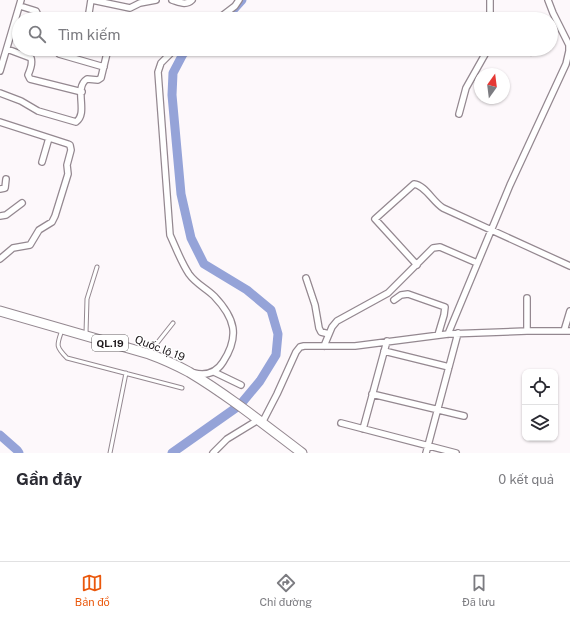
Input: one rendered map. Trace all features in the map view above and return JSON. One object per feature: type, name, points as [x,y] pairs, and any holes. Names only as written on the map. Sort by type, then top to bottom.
[{"type":"highway","name":"Quốc lộ 19","points":[[0,312],[149,354],[187,371],[214,388],[258,420]]},
{"type":"highway","name":"QL.19","points":[[258,420],[302,453]]},
{"type":"street","points":[[89,12],[91,0],[130,8],[140,3],[156,0]]},
{"type":"street","points":[[172,0],[188,3],[192,0]]},
{"type":"street","points":[[227,12],[235,6],[239,0]]},
{"type":"street","points":[[490,0],[490,12]]},
{"type":"street","points":[[548,0],[553,12]]},
{"type":"street","points":[[21,3],[36,12]]},
{"type":"street","points":[[448,334],[526,149],[562,74],[568,58],[569,51],[567,41],[558,23]]},
{"type":"street","points":[[0,71],[12,33]]},
{"type":"street","points":[[7,49],[12,51]]},
{"type":"street","points":[[26,56],[31,58],[32,61],[28,75],[30,78],[82,92]]},
{"type":"street","points":[[66,56],[104,67]]},
{"type":"street","points":[[0,93],[20,101],[38,111],[76,122],[80,116],[82,84],[85,80],[98,80],[101,78],[106,56]]},
{"type":"street","points":[[168,56],[161,63],[158,72],[170,235],[189,274],[199,285],[214,296],[230,317],[233,326],[233,335],[229,351],[222,364],[214,372],[203,374],[187,371]]},
{"type":"street","points":[[459,114],[466,88],[484,56]]},
{"type":"street","points":[[0,122],[68,144],[71,147],[67,165],[68,174],[52,222],[39,230],[30,245],[13,248],[0,259]]},
{"type":"street","points":[[42,162],[49,138]]},
{"type":"street","points":[[0,189],[5,188],[6,179]]},
{"type":"street","points":[[417,265],[375,219],[412,185],[416,184],[420,185],[436,203],[443,208],[570,266]]},
{"type":"street","points":[[0,216],[6,215],[22,203]]},
{"type":"street","points":[[324,346],[337,321],[388,293],[433,248],[438,247],[477,264]]},
{"type":"street","points":[[306,278],[315,305],[320,330],[329,334]]},
{"type":"street","points":[[394,300],[401,295],[408,294],[445,307],[438,335]]},
{"type":"street","points":[[527,298],[527,331]]},
{"type":"street","points":[[213,453],[227,439],[258,420],[277,394],[298,349],[308,346],[355,346],[458,333],[567,331],[570,311]]},
{"type":"street","points":[[426,453],[458,333]]},
{"type":"street","points":[[363,429],[387,341]]},
{"type":"street","points":[[384,352],[449,367]]},
{"type":"street","points":[[214,372],[241,385]]},
{"type":"street","points":[[372,394],[464,416]]},
{"type":"street","points":[[341,423],[456,453]]},
{"type":"lane","points":[[86,336],[87,299],[97,267]]},
{"type":"lane","points":[[149,354],[173,323]]},
{"type":"lane","points":[[62,330],[57,344],[67,358],[182,388]]},
{"type":"lane","points":[[110,453],[126,373]]},
{"type":"waterway","points":[[231,12],[242,0]]},
{"type":"waterway","points":[[172,453],[240,405],[260,381],[276,355],[278,334],[271,310],[247,290],[204,264],[191,238],[181,194],[172,95],[173,73],[182,56]]},
{"type":"waterway","points":[[0,435],[19,453]]}]
